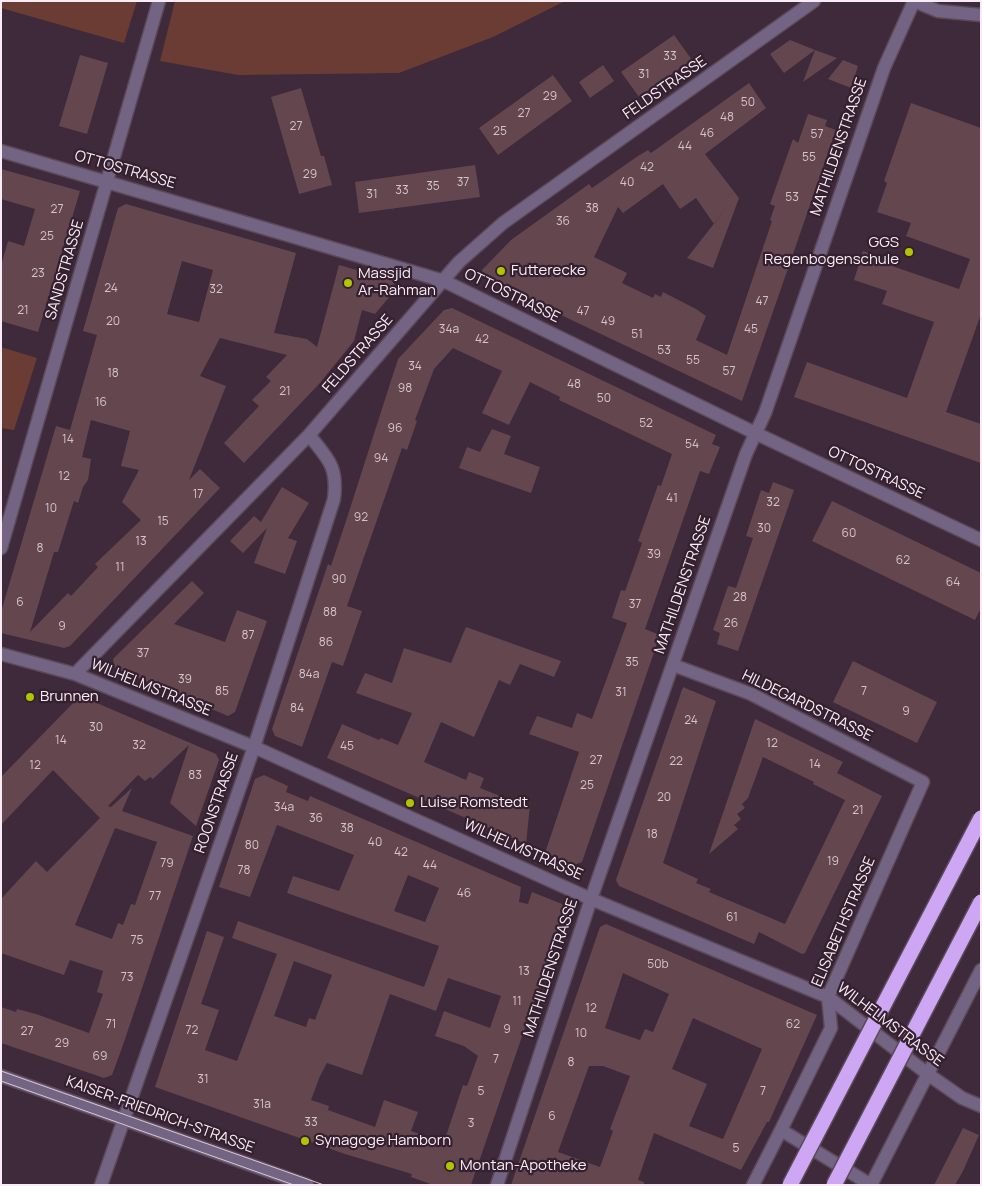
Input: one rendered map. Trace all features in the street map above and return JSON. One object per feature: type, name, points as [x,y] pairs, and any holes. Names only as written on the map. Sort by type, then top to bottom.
[{"type":"highway","points":[[790,1185],[981,818]]},
{"type":"highway","points":[[834,1185],[981,902]]},
{"type":"street","name":"SANDSTRASSE","points":[[1,548],[159,1]]},
{"type":"street","name":"FELDSTRASSE","points":[[75,674],[309,435],[459,262],[503,223],[814,1]]},
{"type":"street","points":[[914,1],[938,11],[981,15]]},
{"type":"street","name":"MATHILDENSTRASSE","points":[[496,1185],[591,899],[746,454],[765,413],[884,68],[914,1]]},
{"type":"street","name":"OTTOSTRASSE","points":[[1,151],[444,281],[755,433],[981,540]]},
{"type":"street","name":"ROONSTRASSE","points":[[101,1185],[254,747],[334,499],[336,480],[331,463],[309,435]]},
{"type":"street","name":"WILHELMSTRASSE","points":[[1,654],[75,674],[254,747],[591,899],[828,997],[929,1075],[962,1098],[981,1106]]},
{"type":"street","name":"HILDEGARDSTRASSE","points":[[672,665],[751,694],[924,782]]},
{"type":"street","name":"ELISABETHSTRASSE","points":[[753,1185],[831,1028],[828,997],[924,782]]},
{"type":"street","points":[[781,1130],[871,1185],[929,1075],[981,970]]},
{"type":"street","name":"KAISER-FRIEDRICH-STRASSE","points":[[1,1076],[307,1185]]},
{"type":"shaded area","points":[[1,1],[137,1],[124,43],[1,8]]},
{"type":"shaded area","points":[[175,1],[565,1],[493,37],[399,73],[238,75],[160,61]]},
{"type":"shaded area","points":[[1,347],[37,358],[14,430],[1,428]]},
{"type":"building","points":[[674,35],[692,60],[639,97],[621,72]]},
{"type":"building","points":[[790,40],[815,50],[784,73],[770,54]]},
{"type":"building","points":[[815,50],[837,58],[803,82]]},
{"type":"building","points":[[80,55],[108,63],[87,134],[59,126]]},
{"type":"building","points":[[843,60],[858,66],[851,88],[828,79]]},
{"type":"building","points":[[603,65],[614,81],[590,98],[579,82]]},
{"type":"building","points":[[553,75],[572,101],[498,155],[479,128]]},
{"type":"building","points":[[749,83],[766,108],[705,154],[739,198],[713,268],[687,258],[714,224],[696,198],[680,209],[663,184],[623,213],[618,207],[594,257],[627,273],[622,283],[653,298],[655,294],[661,297],[663,292],[706,316],[696,340],[727,355],[772,221],[770,220],[775,206],[770,204],[793,139],[798,143],[808,114],[827,120],[825,126],[836,130],[742,401],[483,278],[482,270],[511,240],[589,184],[592,188],[648,150],[651,153]]},
{"type":"building","points":[[301,88],[321,156],[324,156],[332,185],[299,194],[271,97]]},
{"type":"building","points":[[911,103],[981,128],[981,314],[946,412],[981,424],[981,463],[794,397],[807,362],[907,398],[934,322],[882,304],[887,291],[854,280],[863,251],[890,261],[889,265],[959,289],[970,259],[906,236],[911,223],[877,212],[887,183],[884,181]]},
{"type":"building","points":[[475,165],[480,197],[359,213],[355,182]]},
{"type":"building","points":[[1,169],[80,191],[38,332],[1,321],[1,266],[8,241],[24,246],[35,209],[1,199]]},
{"type":"building","points":[[126,204],[296,253],[274,333],[307,339],[317,347],[339,265],[393,280],[396,289],[375,314],[362,310],[354,341],[319,384],[244,463],[224,443],[259,406],[252,400],[271,381],[266,377],[287,355],[220,338],[200,376],[226,386],[189,480],[200,469],[220,488],[70,646],[64,648],[1,633],[1,612],[56,426],[70,430],[97,335],[83,331],[118,208]],"holes":[[[182,261],[213,270],[199,322],[167,314]],[[91,420],[130,431],[121,466],[139,470],[122,502],[141,520],[95,564],[98,567],[71,596],[68,593],[30,632],[54,552],[58,552],[74,501],[78,503],[83,487],[88,480],[91,459],[82,457]]]},
{"type":"building","points":[[452,308],[716,435],[712,444],[720,447],[709,474],[700,471],[645,629],[660,635],[582,862],[574,865],[545,853],[579,752],[529,734],[537,716],[572,728],[577,713],[592,719],[627,623],[612,618],[621,590],[625,591],[642,543],[638,541],[658,485],[661,486],[672,454],[559,400],[560,397],[530,382],[509,425],[482,413],[502,371],[453,348],[434,369],[415,420],[417,421],[407,450],[402,448],[347,606],[362,611],[343,666],[332,662],[302,747],[275,736],[272,729],[328,564],[331,566],[398,359],[444,310]]},
{"type":"building","points":[[492,429],[511,436],[504,454],[540,467],[531,493],[459,468],[467,447],[480,452]]},
{"type":"building","points":[[773,482],[794,490],[738,651],[717,644],[720,633],[713,630],[728,586],[736,588],[753,538],[746,536],[761,490],[769,493]]},
{"type":"building","points":[[282,487],[309,503],[288,538],[297,541],[285,574],[254,563],[267,528],[243,553],[230,541],[254,516],[261,522]]},
{"type":"building","points":[[832,501],[981,573],[981,608],[975,620],[812,541]]},
{"type":"building","points":[[192,581],[204,593],[174,624],[225,642],[237,610],[267,621],[235,712],[228,716],[115,668],[113,659]]},
{"type":"building","points":[[466,627],[561,661],[554,677],[520,664],[510,685],[499,680],[474,737],[441,722],[424,762],[466,780],[469,772],[484,778],[480,788],[510,800],[511,797],[530,805],[526,844],[327,758],[342,724],[379,740],[381,738],[398,745],[412,713],[356,693],[365,673],[392,683],[404,648],[451,663]]},
{"type":"building","points":[[853,661],[937,702],[917,743],[833,702]]},
{"type":"building","points":[[683,687],[716,701],[663,863],[698,879],[696,883],[711,889],[709,892],[785,924],[845,800],[813,784],[814,782],[763,757],[748,798],[742,804],[745,808],[737,814],[741,819],[734,825],[738,829],[709,854],[755,719],[843,762],[837,773],[882,796],[805,953],[802,954],[759,932],[754,944],[619,886],[616,880]]},
{"type":"building","points":[[85,698],[216,754],[219,760],[196,826],[170,803],[189,745],[153,779],[150,777],[145,781],[138,775],[108,806],[111,807],[132,788],[122,811],[193,836],[112,1075],[104,1078],[1,1043],[1,1007],[16,1012],[17,1009],[36,1014],[89,1033],[103,994],[97,992],[103,971],[70,960],[64,975],[1,953],[1,899],[36,861],[47,872],[100,818],[53,770],[1,825],[1,777],[76,700]],"holes":[[[115,828],[157,842],[135,905],[131,904],[123,925],[118,923],[112,939],[75,925]]]},
{"type":"building","points":[[264,775],[288,786],[286,792],[308,801],[310,796],[521,887],[519,902],[528,904],[532,892],[562,904],[565,911],[471,1185],[433,1185],[411,1177],[412,1174],[345,1154],[155,1087],[207,931],[224,937],[201,1004],[219,1010],[205,1050],[237,1061],[277,954],[232,938],[238,921],[424,987],[439,946],[287,893],[293,876],[339,891],[354,855],[277,825],[250,897],[219,887],[255,779]],"holes":[[[408,875],[439,888],[425,922],[394,911]],[[294,961],[332,975],[315,1020],[309,1018],[306,1027],[274,1016]],[[448,978],[501,996],[490,1028],[444,1011],[435,1036],[464,1046],[478,1056],[467,1086],[463,1085],[444,1142],[411,1131],[418,1112],[384,1100],[375,1127],[328,1110],[329,1106],[311,1100],[327,1063],[362,1075],[390,994],[436,1011]]]},
{"type":"building","points":[[606,924],[817,1015],[769,1122],[767,1122],[741,1170],[654,1133],[638,1180],[644,1182],[644,1185],[511,1185],[600,927]],"holes":[[[623,973],[669,994],[653,1032],[645,1029],[640,1040],[605,1028]],[[693,1018],[762,1049],[723,1139],[689,1126],[707,1084],[672,1069]],[[589,1066],[603,1066],[630,1076],[610,1129],[613,1131],[600,1167],[558,1152]]]},
{"type":"building","points":[[963,1128],[979,1135],[963,1171],[955,1185],[934,1185]]},
{"type":"tram line","points":[[1,1071],[324,1185]]},
{"type":"tram line","points":[[1,1081],[294,1185]]},
{"type":"place","name":"GGS Regenbogenschule","points":[[909,252]]},
{"type":"place","name":"Futterecke","points":[[501,271]]},
{"type":"place","name":"Massjid Ar-Rahman","points":[[348,283]]},
{"type":"place","name":"Brunnen","points":[[30,697]]},
{"type":"place","name":"Luise Romstedt","points":[[410,803]]},
{"type":"place","name":"Synagoge Hamborn","points":[[305,1141]]},
{"type":"place","name":"Montan-Apotheke","points":[[450,1166]]}]
